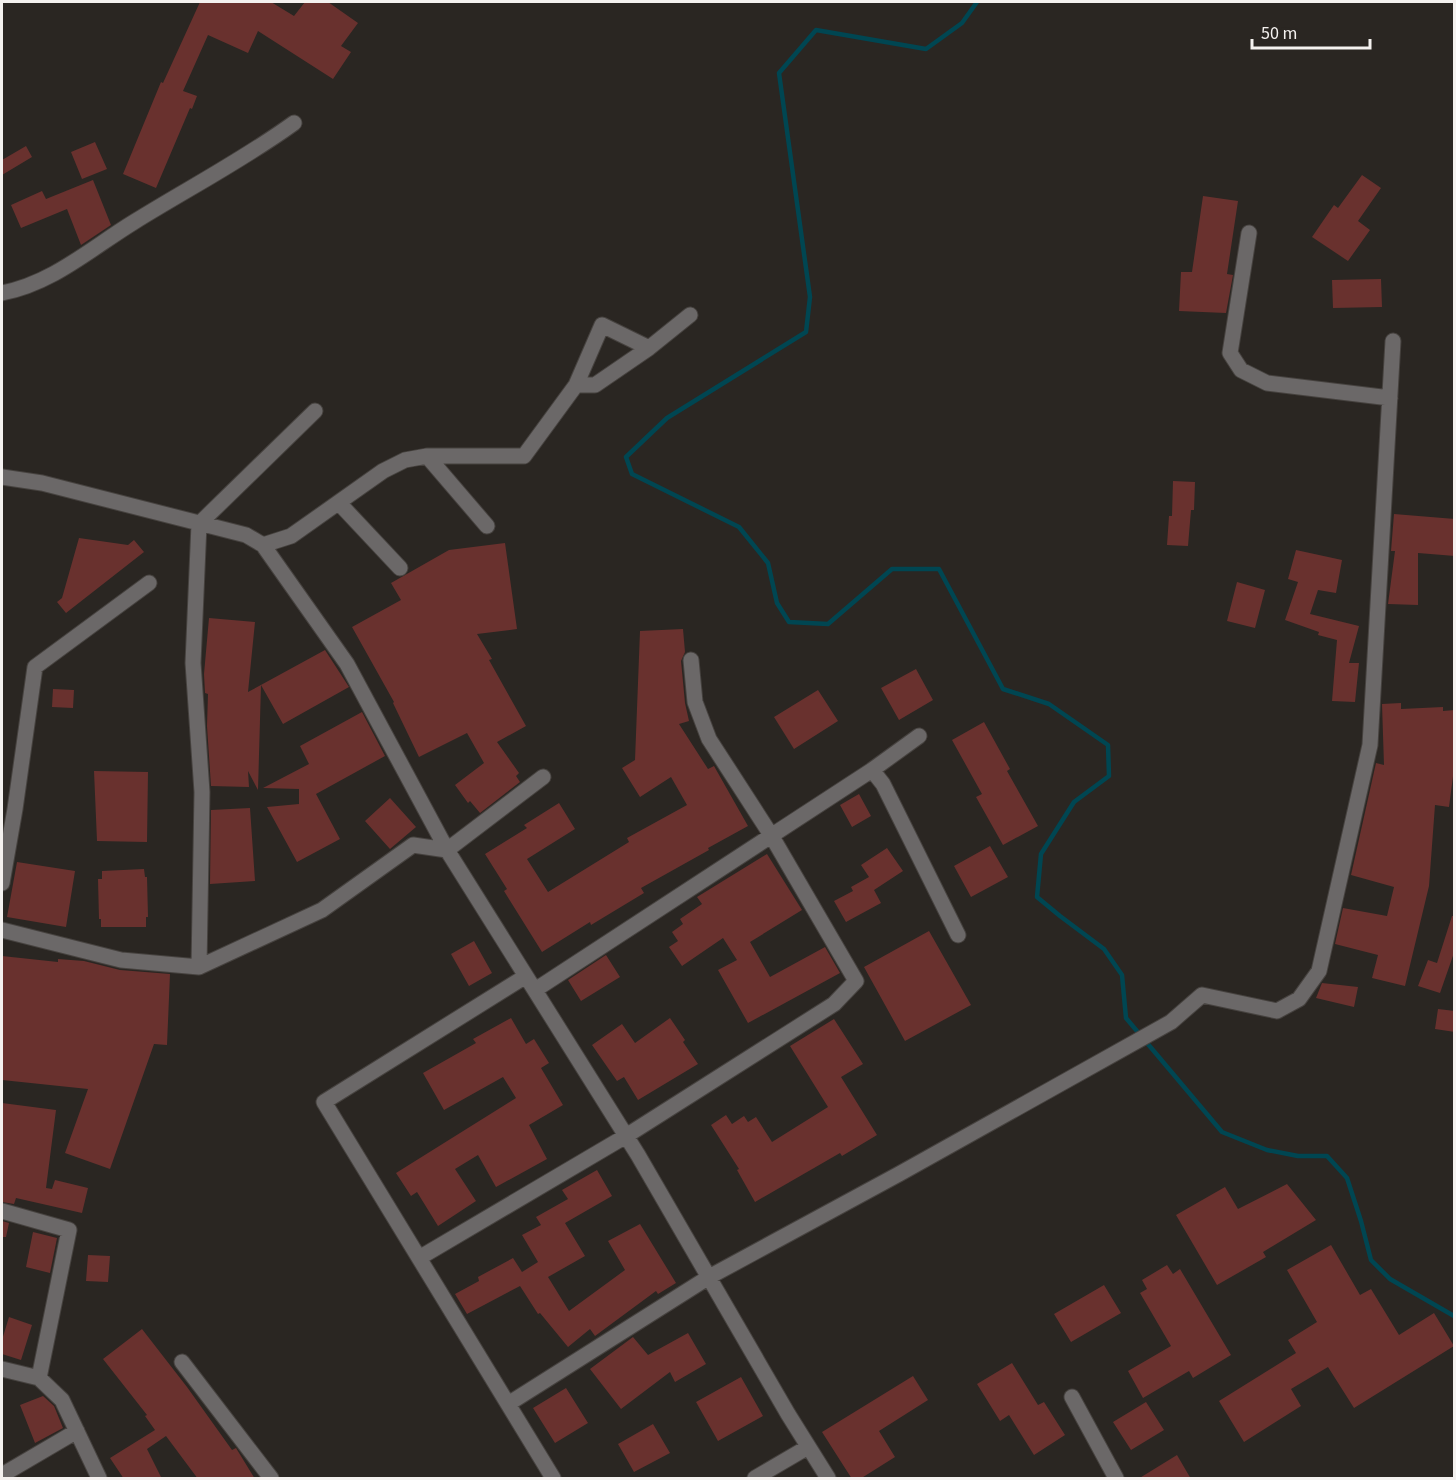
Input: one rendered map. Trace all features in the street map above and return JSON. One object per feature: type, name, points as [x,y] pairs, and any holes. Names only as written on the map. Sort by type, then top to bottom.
[{"type":"street","points":[[2,293],[21,290],[66,268],[131,224],[260,147],[294,123]]},
{"type":"street","points":[[1249,233],[1230,353],[1241,370],[1267,383],[1390,398]]},
{"type":"street","points":[[576,385],[595,385],[649,348],[690,315]]},
{"type":"street","points":[[263,545],[291,536],[383,471],[405,460],[427,456],[524,456],[576,385],[602,325],[649,348]]},
{"type":"street","points":[[508,1404],[709,1277],[1171,1022],[1202,995],[1277,1011],[1299,999],[1319,971],[1370,745],[1393,341]]},
{"type":"street","points":[[199,967],[202,792],[193,663],[199,524],[315,411]]},
{"type":"street","points":[[427,456],[487,526]]},
{"type":"street","points":[[2,477],[42,483],[246,535],[263,545],[347,664],[447,850],[626,1136],[828,1479]]},
{"type":"street","points":[[339,503],[400,568]]},
{"type":"street","points":[[2,883],[35,667],[149,583]]},
{"type":"street","points":[[419,1258],[626,1136],[834,1004],[856,981],[771,834],[709,739],[695,702],[691,660]]},
{"type":"street","points":[[535,990],[872,770],[919,736]]},
{"type":"street","points":[[872,770],[883,784],[957,935]]},
{"type":"street","points":[[2,930],[121,960],[199,967],[322,910],[413,845],[447,850],[543,777]]},
{"type":"street","points":[[526,976],[324,1102],[553,1479]]},
{"type":"street","points":[[2,1210],[69,1230],[39,1378]]},
{"type":"street","points":[[182,1362],[271,1479]]},
{"type":"street","points":[[2,1370],[39,1378],[62,1400],[99,1479]]},
{"type":"street","points":[[1072,1397],[1116,1479]]},
{"type":"street","points":[[2,1475],[77,1431]]},
{"type":"street","points":[[755,1479],[808,1447]]},
{"type":"building","points":[[200,2],[271,2],[294,16],[305,2],[328,2],[358,23],[341,46],[351,52],[333,79],[258,31],[248,53],[208,35],[183,91],[197,96],[156,188],[123,174],[161,82],[163,83]]},
{"type":"building","points":[[95,142],[107,169],[82,179],[71,152]]},
{"type":"building","points":[[26,146],[32,157],[2,175],[2,160]]},
{"type":"building","points":[[1362,175],[1381,188],[1358,221],[1370,230],[1348,261],[1312,237],[1334,205],[1338,208]]},
{"type":"building","points":[[93,180],[111,225],[81,245],[67,209],[21,228],[11,205],[42,191],[46,199]]},
{"type":"building","points":[[1203,196],[1238,201],[1227,274],[1233,275],[1226,313],[1179,311],[1181,272],[1192,272]]},
{"type":"building","points":[[1381,279],[1382,307],[1333,308],[1332,280]]},
{"type":"building","points":[[1173,481],[1195,482],[1194,510],[1191,510],[1188,546],[1167,545],[1169,516],[1172,516]]},
{"type":"building","points":[[1394,514],[1455,519],[1455,556],[1418,553],[1418,605],[1388,604],[1395,551],[1391,551]]},
{"type":"building","points":[[79,538],[128,545],[134,540],[144,552],[66,613],[57,602],[62,598]]},
{"type":"building","points":[[505,543],[517,629],[477,634],[526,726],[497,742],[519,773],[516,776],[520,782],[480,813],[470,801],[468,803],[455,785],[484,763],[467,733],[419,757],[394,702],[352,627],[401,600],[391,583],[449,550]]},
{"type":"building","points":[[1296,550],[1342,560],[1336,593],[1318,590],[1310,614],[1359,626],[1349,663],[1359,663],[1355,702],[1332,701],[1337,640],[1318,635],[1319,632],[1285,620],[1298,582],[1288,579]]},
{"type":"building","points":[[1237,582],[1265,590],[1255,628],[1227,621]]},
{"type":"building","points":[[209,618],[255,622],[248,692],[325,650],[349,687],[283,724],[261,685],[258,790],[248,771],[249,787],[211,786],[207,726],[208,694],[205,693],[204,674]]},
{"type":"building","points":[[683,629],[685,652],[681,661],[689,721],[679,724],[708,769],[714,766],[748,826],[641,888],[644,893],[591,925],[590,922],[542,952],[504,891],[507,889],[485,854],[527,828],[524,825],[559,803],[575,829],[527,859],[548,892],[629,842],[627,838],[687,805],[671,777],[640,797],[622,768],[635,760],[640,631]]},
{"type":"building","points":[[916,669],[933,700],[899,720],[881,688]]},
{"type":"building","points":[[53,689],[74,690],[73,708],[52,707]]},
{"type":"building","points":[[818,690],[838,721],[794,749],[774,717]]},
{"type":"building","points":[[1401,703],[1401,709],[1443,707],[1443,711],[1455,710],[1455,761],[1449,807],[1435,805],[1429,886],[1405,986],[1372,978],[1378,955],[1335,944],[1343,908],[1387,916],[1394,887],[1351,875],[1376,763],[1384,765],[1382,704]]},
{"type":"building","points":[[362,712],[385,756],[316,794],[340,839],[297,862],[267,807],[299,804],[299,789],[263,788],[309,764],[300,746]]},
{"type":"building","points":[[984,722],[1010,769],[1007,771],[1038,826],[1003,845],[976,797],[982,794],[952,740]]},
{"type":"building","points":[[94,771],[148,772],[147,842],[97,841]]},
{"type":"building","points":[[859,794],[871,816],[852,827],[840,805]]},
{"type":"building","points":[[390,798],[416,827],[390,849],[365,821]]},
{"type":"building","points":[[250,808],[255,881],[210,884],[211,810]]},
{"type":"building","points":[[990,846],[1008,877],[971,897],[954,866]]},
{"type":"building","points":[[887,848],[903,871],[874,890],[881,903],[846,922],[834,901],[853,891],[851,887],[869,877],[861,865]]},
{"type":"building","points":[[767,854],[802,910],[750,942],[770,977],[825,947],[840,973],[748,1023],[718,970],[737,960],[723,938],[682,966],[669,947],[678,941],[672,932],[683,924],[680,919],[702,904],[697,897]]},
{"type":"building","points":[[17,862],[75,871],[66,927],[7,917]]},
{"type":"building","points":[[144,869],[145,877],[147,877],[146,927],[101,927],[98,879],[102,879],[102,871]]},
{"type":"building","points":[[1452,916],[1455,916],[1455,950],[1440,993],[1418,986],[1428,960],[1437,963]]},
{"type":"building","points":[[929,931],[971,1005],[905,1041],[864,967]]},
{"type":"building","points":[[474,941],[492,973],[469,986],[451,954]]},
{"type":"building","points":[[606,955],[620,977],[581,1001],[568,980]]},
{"type":"building","points":[[2,956],[58,962],[58,959],[84,961],[120,970],[170,974],[167,1045],[154,1044],[110,1169],[65,1153],[88,1089],[2,1080]]},
{"type":"building","points":[[1322,983],[1358,987],[1354,1007],[1316,998]]},
{"type":"building","points":[[1438,1009],[1455,1011],[1455,1032],[1435,1029]]},
{"type":"building","points":[[511,1018],[526,1044],[534,1039],[549,1063],[541,1068],[563,1105],[529,1125],[547,1159],[496,1187],[478,1155],[455,1169],[476,1201],[438,1226],[417,1192],[411,1196],[396,1173],[516,1098],[503,1077],[444,1110],[423,1073],[476,1043],[473,1039]]},
{"type":"building","points":[[670,1018],[698,1064],[638,1100],[624,1077],[617,1081],[592,1045],[622,1024],[635,1043]]},
{"type":"building","points":[[834,1019],[863,1064],[841,1077],[877,1135],[842,1156],[840,1153],[755,1202],[737,1170],[739,1169],[711,1125],[726,1115],[732,1124],[744,1116],[748,1122],[756,1117],[772,1142],[828,1107],[790,1046]]},
{"type":"building","points":[[2,1103],[56,1110],[46,1188],[52,1189],[55,1180],[88,1188],[82,1213],[16,1198],[14,1204],[2,1202]]},
{"type":"building","points":[[597,1170],[612,1196],[565,1223],[585,1256],[548,1277],[569,1311],[625,1270],[608,1241],[640,1224],[676,1283],[658,1294],[656,1291],[595,1336],[590,1329],[568,1347],[540,1313],[538,1314],[520,1286],[467,1314],[455,1294],[479,1281],[478,1277],[513,1258],[522,1272],[538,1262],[522,1235],[541,1225],[536,1217],[568,1199],[562,1190]]},
{"type":"building","points":[[1287,1184],[1316,1220],[1263,1252],[1266,1257],[1217,1285],[1176,1215],[1225,1187],[1238,1209]]},
{"type":"building","points":[[2,1221],[9,1223],[6,1237],[2,1237]]},
{"type":"building","points":[[33,1232],[57,1238],[50,1273],[26,1267]]},
{"type":"building","points":[[1331,1245],[1360,1295],[1371,1289],[1399,1335],[1434,1313],[1454,1346],[1354,1408],[1328,1367],[1291,1389],[1301,1406],[1244,1442],[1219,1401],[1296,1353],[1288,1340],[1317,1322],[1287,1270]]},
{"type":"building","points":[[88,1255],[110,1256],[108,1282],[86,1281]]},
{"type":"building","points":[[1167,1265],[1173,1274],[1180,1269],[1231,1355],[1193,1378],[1189,1371],[1143,1398],[1128,1371],[1171,1346],[1140,1293],[1147,1289],[1142,1280]]},
{"type":"building","points":[[1104,1285],[1121,1313],[1071,1342],[1054,1314]]},
{"type":"building","points":[[9,1317],[32,1325],[21,1360],[2,1354],[2,1340]]},
{"type":"building","points":[[142,1329],[232,1450],[236,1448],[255,1479],[198,1479],[166,1436],[147,1449],[162,1479],[124,1479],[110,1458],[155,1430],[145,1416],[147,1415],[103,1359]]},
{"type":"building","points":[[688,1333],[706,1364],[675,1382],[670,1372],[621,1409],[590,1369],[633,1337],[648,1355]]},
{"type":"building","points":[[1012,1363],[1038,1405],[1044,1402],[1065,1435],[1034,1455],[1009,1415],[1000,1421],[977,1384]]},
{"type":"building","points":[[913,1376],[928,1400],[879,1431],[895,1457],[860,1479],[852,1479],[822,1432]]},
{"type":"building","points":[[741,1377],[763,1416],[718,1441],[696,1402]]},
{"type":"building","points":[[566,1388],[588,1423],[555,1443],[533,1408]]},
{"type":"building","points":[[43,1396],[54,1406],[63,1428],[35,1443],[20,1405]]},
{"type":"building","points":[[1146,1402],[1164,1430],[1131,1450],[1113,1422]]},
{"type":"building","points":[[653,1424],[670,1453],[634,1472],[618,1444]]},
{"type":"building","points":[[1177,1455],[1191,1479],[1138,1479]]},
{"type":"waterway","points":[[977,2],[962,23],[926,49],[816,30],[779,73],[810,297],[806,332],[667,418],[626,457],[632,474],[739,527],[768,563],[777,603],[789,622],[828,624],[892,569],[939,569],[1003,689],[1049,704],[1108,745],[1109,776],[1074,802],[1041,854],[1037,897],[1104,949],[1122,975],[1126,1018],[1222,1132],[1267,1150],[1298,1156],[1327,1156],[1347,1178],[1371,1260],[1390,1279],[1454,1316]]}]
